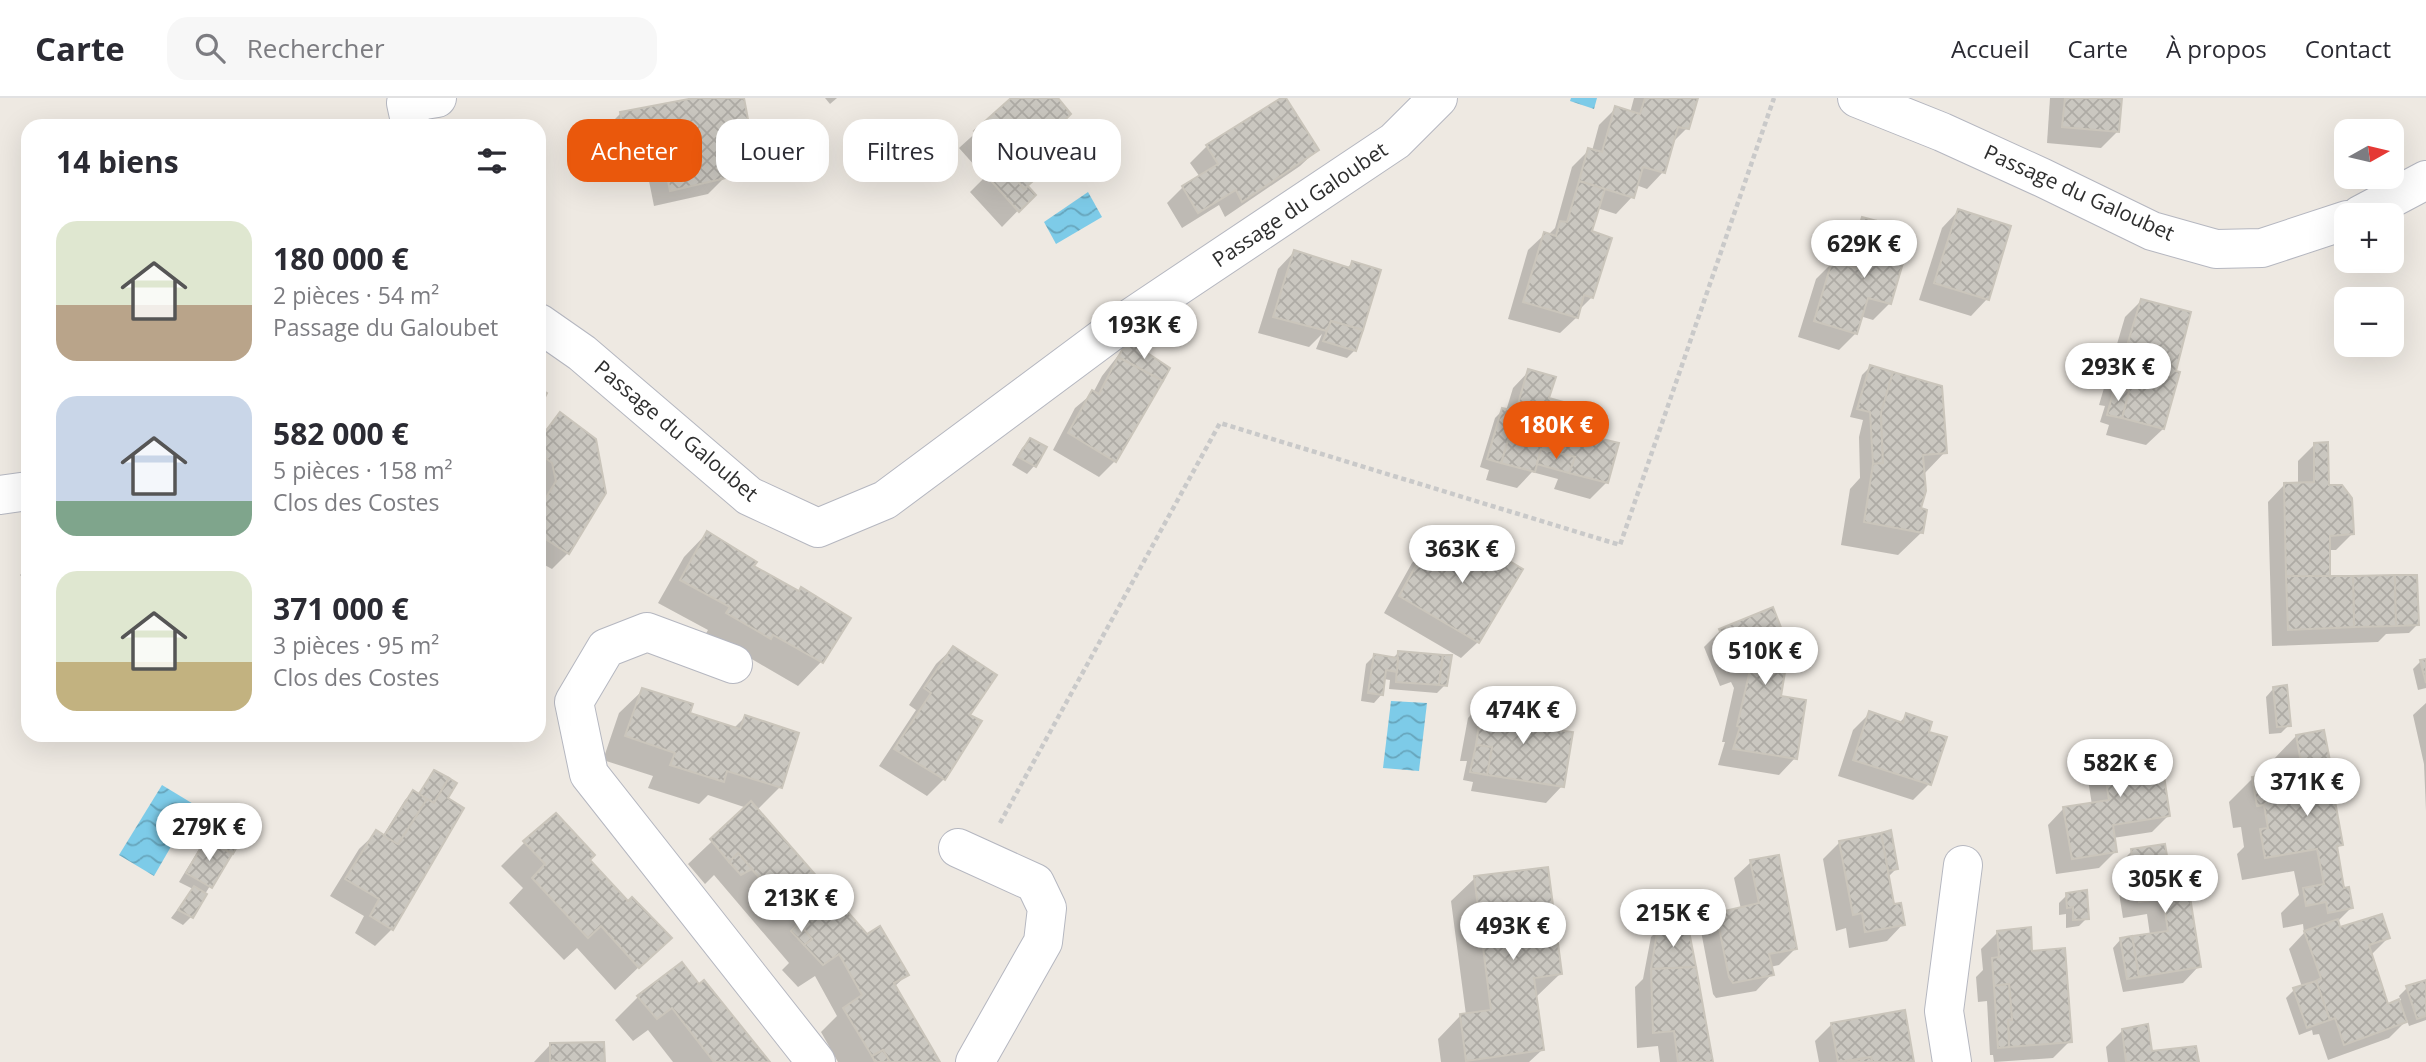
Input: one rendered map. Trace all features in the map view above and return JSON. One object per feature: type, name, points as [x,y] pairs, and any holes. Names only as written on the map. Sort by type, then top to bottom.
[{"type":"street","points":[[409,119],[406,103],[437,98]]},
{"type":"street","name":"Passage du Galoubet","points":[[546,328],[602,369],[749,496],[818,528],[885,500],[1123,323],[1395,141],[1438,98]]},
{"type":"street","name":"Passage du Galoubet","points":[[1857,98],[1955,138],[2152,231],[2216,249],[2262,248],[2334,224]]},
{"type":"street","points":[[2383,203],[2426,180]]},
{"type":"street","points":[[0,495],[21,492]]},
{"type":"street","points":[[733,664],[647,632],[606,648],[574,702],[589,774],[816,1062]]},
{"type":"street","points":[[958,848],[1035,883],[1046,908],[1043,942],[975,1062]]},
{"type":"street","points":[[1952,1062],[1944,1012],[1963,865]]},
{"type":"path","points":[[998,825],[1220,423],[1620,545],[1774,98]]},
{"type":"water","points":[[1571,98],[1597,98],[1594,109],[1570,101]]},
{"type":"water","points":[[1088,192],[1102,217],[1056,244],[1044,222]]},
{"type":"water","points":[[1391,701],[1427,703],[1419,771],[1383,768]]},
{"type":"water","points":[[162,785],[195,805],[154,876],[119,855]]},
{"type":"building","points":[[694,98],[744,98],[748,119],[716,119],[716,180],[670,191],[668,182],[702,182],[702,119],[621,119],[620,112]]},
{"type":"building","points":[[1011,98],[1058,98],[1071,114],[1066,119],[987,119]]},
{"type":"building","points":[[1281,98],[1286,98],[1319,150],[1242,202],[1236,190],[1198,213],[1182,186],[1218,164],[1206,145]]},
{"type":"building","points":[[1645,98],[1698,98],[1689,129],[1678,127],[1665,173],[1643,167],[1634,198],[1579,181],[1588,148],[1602,152],[1615,106],[1640,114]]},
{"type":"building","points":[[2065,98],[2122,98],[2119,132],[2062,127]]},
{"type":"building","points":[[1579,181],[1605,189],[1592,231],[1612,238],[1593,298],[1584,295],[1578,318],[1523,302],[1544,232],[1556,236],[1560,221],[1567,222]]},
{"type":"building","points":[[992,182],[1019,182],[1024,189],[1028,186],[1036,195],[1019,212]]},
{"type":"building","points":[[1019,182],[1032,182],[1024,189]]},
{"type":"building","points":[[1958,209],[2011,226],[1989,300],[1934,283]]},
{"type":"building","points":[[1862,217],[1877,221],[1862,270],[1848,265]]},
{"type":"building","points":[[1877,221],[1912,232],[1891,304],[1868,298],[1857,334],[1814,321],[1832,261],[1862,270]]},
{"type":"building","points":[[1294,250],[1350,268],[1352,261],[1381,270],[1363,330],[1331,321],[1327,331],[1273,317]]},
{"type":"building","points":[[2141,299],[2191,312],[2176,371],[2180,372],[2164,429],[2122,418],[2129,391],[2114,389]]},
{"type":"building","points":[[1331,321],[1363,330],[1356,351],[1323,341]]},
{"type":"building","points":[[1128,340],[1170,368],[1163,381],[1118,357]]},
{"type":"building","points":[[1118,357],[1163,381],[1116,462],[1068,433],[1092,390],[1099,394]]},
{"type":"building","points":[[1870,365],[1893,372],[1881,413],[1883,463],[1873,464],[1870,412],[1857,409]]},
{"type":"building","points":[[1528,369],[1556,377],[1549,398],[1567,403],[1560,429],[1619,443],[1608,483],[1569,473],[1575,457],[1541,449],[1535,472],[1501,463]]},
{"type":"building","points":[[1893,372],[1942,386],[1947,453],[1923,455],[1926,491],[1921,508],[1927,510],[1923,533],[1864,522],[1873,464],[1883,463],[1881,413]]},
{"type":"building","points":[[2114,389],[2129,391],[2122,418],[2107,415]]},
{"type":"building","points":[[1502,408],[1517,411],[1501,463],[1487,459]]},
{"type":"building","points":[[560,412],[596,439],[606,493],[569,554],[546,539],[546,497],[556,481],[552,463],[546,458],[546,431]]},
{"type":"building","points":[[1030,438],[1047,447],[1036,467],[1018,457]]},
{"type":"building","points":[[2328,442],[2329,485],[2342,485],[2352,498],[2354,534],[2330,536],[2330,576],[2286,576],[2284,483],[2314,482],[2314,443]]},
{"type":"building","points":[[1541,449],[1575,457],[1569,473],[1537,464]]},
{"type":"building","points":[[1457,530],[1523,569],[1479,643],[1399,596],[1428,544],[1443,553]]},
{"type":"building","points":[[707,531],[757,562],[754,566],[799,591],[801,587],[851,618],[823,663],[773,635],[771,639],[726,613],[730,607],[680,580]]},
{"type":"building","points":[[2395,575],[2396,626],[2354,627],[2353,576]]},
{"type":"building","points":[[2395,575],[2417,575],[2419,625],[2396,626]]},
{"type":"building","points":[[2286,576],[2353,576],[2354,627],[2288,630]]},
{"type":"building","points":[[1773,607],[1789,648],[1781,696],[1806,700],[1797,759],[1733,749],[1740,727],[1737,726],[1750,670],[1748,666],[1737,671],[1719,629]]},
{"type":"building","points":[[953,646],[997,675],[970,715],[982,721],[945,780],[894,749],[931,693],[924,688]]},
{"type":"building","points":[[1398,651],[1443,655],[1439,685],[1396,682]]},
{"type":"building","points":[[1374,654],[1398,658],[1397,672],[1386,670],[1383,695],[1368,693]]},
{"type":"building","points":[[1443,655],[1452,655],[1447,686],[1439,685]]},
{"type":"building","points":[[2426,659],[2426,683],[2420,660]]},
{"type":"building","points":[[2287,685],[2291,726],[2277,727],[2273,687]]},
{"type":"building","points":[[642,688],[693,704],[690,713],[740,729],[745,715],[799,733],[782,788],[727,771],[724,782],[670,765],[675,753],[625,736]]},
{"type":"building","points":[[1483,699],[1528,707],[1524,726],[1573,732],[1564,787],[1487,775],[1492,747],[1476,745]]},
{"type":"building","points":[[1869,711],[1903,723],[1906,713],[1932,722],[1929,732],[1947,737],[1931,785],[1853,760]]},
{"type":"building","points":[[2324,730],[2332,771],[2337,771],[2343,777],[2342,786],[2333,790],[2343,845],[2337,846],[2344,888],[2349,887],[2353,908],[2328,913],[2326,902],[2306,906],[2303,888],[2324,884],[2317,849],[2265,858],[2260,829],[2268,828],[2264,805],[2257,806],[2252,777],[2302,768],[2296,735]]},
{"type":"building","points":[[2159,742],[2170,816],[2113,825],[2117,852],[2072,859],[2063,807],[2109,800],[2101,749]]},
{"type":"building","points":[[1476,745],[1492,747],[1487,775],[1470,772]]},
{"type":"building","points":[[434,770],[449,778],[434,803],[419,794]]},
{"type":"building","points":[[449,778],[457,783],[448,798],[464,808],[393,930],[370,916],[379,899],[345,879],[376,830],[398,844],[427,799],[434,803]]},
{"type":"building","points":[[413,790],[427,799],[398,844],[384,836]]},
{"type":"building","points":[[751,801],[867,934],[880,926],[909,975],[894,983],[940,1062],[890,1062],[883,1050],[872,1056],[843,1008],[862,995],[839,954],[823,965],[804,945],[812,939],[738,853],[729,862],[710,839]]},
{"type":"building","points":[[556,813],[595,855],[590,860],[628,901],[632,897],[672,938],[639,968],[601,926],[588,938],[532,878],[545,864],[523,841]]},
{"type":"building","points":[[221,815],[247,829],[233,854],[207,839]]},
{"type":"building","points":[[1891,830],[1898,869],[1888,871],[1881,833]]},
{"type":"building","points":[[1881,833],[1894,904],[1901,903],[1905,925],[1865,932],[1862,913],[1853,915],[1839,841]]},
{"type":"building","points":[[206,839],[232,854],[212,888],[186,873]]},
{"type":"building","points":[[2165,844],[2169,868],[2185,865],[2201,967],[2139,977],[2132,936],[2168,931],[2163,898],[2139,902],[2131,849]]},
{"type":"building","points":[[738,853],[752,869],[741,875],[729,862]]},
{"type":"building","points":[[1779,855],[1797,949],[1769,954],[1774,975],[1733,983],[1729,977],[1716,913],[1759,903],[1750,860]]},
{"type":"building","points":[[1548,867],[1562,974],[1534,978],[1544,1050],[1466,1061],[1460,1014],[1491,1010],[1474,876]]},
{"type":"building","points":[[194,886],[207,894],[193,918],[178,910]]},
{"type":"building","points":[[2087,890],[2089,919],[2073,920],[2073,907],[2067,908],[2066,893]]},
{"type":"building","points":[[2382,914],[2390,938],[2369,945],[2388,1004],[2399,999],[2407,1022],[2344,1045],[2335,1018],[2330,1020],[2316,981],[2321,978],[2304,931],[2338,919],[2340,927]]},
{"type":"building","points":[[799,923],[812,939],[804,945],[791,931]]},
{"type":"building","points":[[1688,926],[1696,967],[1651,969],[1658,927]]},
{"type":"building","points":[[2031,927],[2032,951],[2065,948],[2072,1042],[2009,1047],[2008,1020],[2012,1020],[2009,984],[1994,986],[1992,958],[1999,957],[1997,931]]},
{"type":"building","points":[[2132,936],[2139,977],[2127,979],[2120,938]]},
{"type":"building","points":[[682,962],[699,984],[704,980],[770,1062],[714,1062],[672,1008],[657,1019],[637,996]]},
{"type":"building","points":[[1696,967],[1713,1062],[1678,1062],[1674,1031],[1653,1033],[1651,969]]},
{"type":"building","points":[[2426,980],[2426,1016],[2417,1019],[2406,986]]},
{"type":"building","points":[[2316,981],[2330,1020],[2307,1028],[2293,988]]},
{"type":"building","points":[[2009,984],[2012,1020],[2008,1020],[2009,1047],[1998,1048],[1994,986]]},
{"type":"building","points":[[1905,1010],[1914,1062],[1872,1062],[1871,1057],[1838,1062],[1831,1023]]},
{"type":"building","points":[[2148,1024],[2152,1051],[2196,1046],[2199,1062],[2126,1062],[2122,1029]]},
{"type":"building","points":[[604,1042],[605,1062],[550,1062],[550,1043]]},
{"type":"building","points":[[883,1050],[890,1062],[875,1062],[872,1056]]},
{"type":"building","points":[[1871,1057],[1872,1062],[1847,1062]]}]
